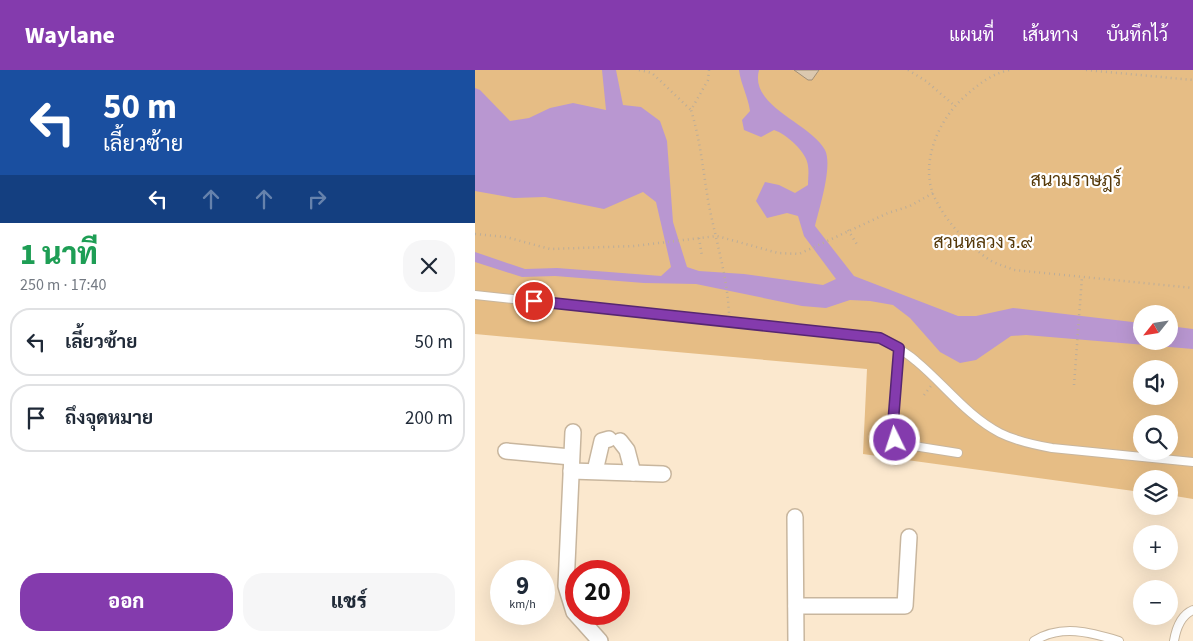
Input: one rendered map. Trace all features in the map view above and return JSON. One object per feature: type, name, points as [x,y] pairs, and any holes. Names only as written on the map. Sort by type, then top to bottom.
[{"type":"street","points":[[573,432],[566,586],[574,612],[600,641]]},
{"type":"street","points":[[595,472],[602,442],[614,440],[627,450],[633,473]]},
{"type":"street","points":[[506,451],[571,464],[595,472],[663,474]]},
{"type":"street","points":[[795,517],[796,641]]},
{"type":"street","points":[[796,606],[905,606],[909,537]]},
{"type":"lane","points":[[475,295],[880,338],[899,348],[916,361],[935,381],[985,424],[1001,434],[1031,445],[1193,462]]},
{"type":"lane","points":[[899,348],[892,436],[901,444],[957,454]]},
{"type":"lane","points":[[1174,641],[1179,624],[1187,613],[1193,610]]},
{"type":"lane","points":[[1034,641],[1043,635],[1065,630],[1119,641]]},
{"type":"path","points":[[639,70],[652,73],[691,110],[699,137],[708,200],[724,267],[729,322]]},
{"type":"path","points":[[691,110],[708,80],[709,70]]},
{"type":"path","points":[[817,72],[822,70]]},
{"type":"path","points":[[908,70],[926,80],[955,106]]},
{"type":"path","points":[[1009,70],[994,74],[974,87],[955,106],[935,138],[931,156],[930,175],[933,193],[956,230],[992,262],[1014,270],[1193,288]]},
{"type":"path","points":[[1085,70],[1193,80]]},
{"type":"path","points":[[475,234],[506,237],[550,249],[655,244],[717,236],[778,253],[799,254],[828,242],[849,230],[910,206],[933,193]]},
{"type":"path","points":[[849,230],[858,246]]},
{"type":"path","points":[[699,238],[702,256]]},
{"type":"path","points":[[1074,385],[1082,277]]},
{"type":"green space","name":"สวนหลวง ร.๙","points":[[475,70],[1193,70],[1193,499],[1178,496],[1178,470],[1133,470],[1133,491],[863,454],[867,369],[475,334]]},
{"type":"shaded area","points":[[602,70],[616,70],[623,105],[641,107],[660,121],[667,141],[673,222],[687,267],[699,271],[744,274],[823,285],[836,279],[804,236],[798,216],[787,213],[767,218],[756,201],[765,182],[779,185],[795,193],[808,185],[807,161],[795,144],[774,130],[761,137],[744,130],[742,120],[750,111],[739,70],[759,70],[758,83],[763,94],[783,114],[818,140],[825,150],[827,157],[826,177],[815,226],[854,276],[958,316],[976,316],[1013,308],[1133,322],[1133,344],[1026,335],[1011,336],[976,360],[960,363],[940,352],[910,318],[893,305],[850,300],[826,308],[802,306],[696,284],[644,283],[555,276],[522,277],[475,262],[475,252],[525,269],[557,268],[661,276],[671,267],[656,202],[643,192],[604,209],[545,197],[514,198],[475,191],[475,88],[480,90],[510,121],[529,118],[550,108],[573,103],[606,110]]},
{"type":"shaded area","points":[[1178,327],[1193,329],[1193,349],[1178,348]]},
{"type":"building","points":[[794,70],[819,70],[812,80],[808,80]]},
{"type":"route","points":[[534,301],[880,338],[899,348],[892,436],[895,440]]},
{"type":"park label","name":"สนามราษฎร์","points":[[1076,180]]}]
